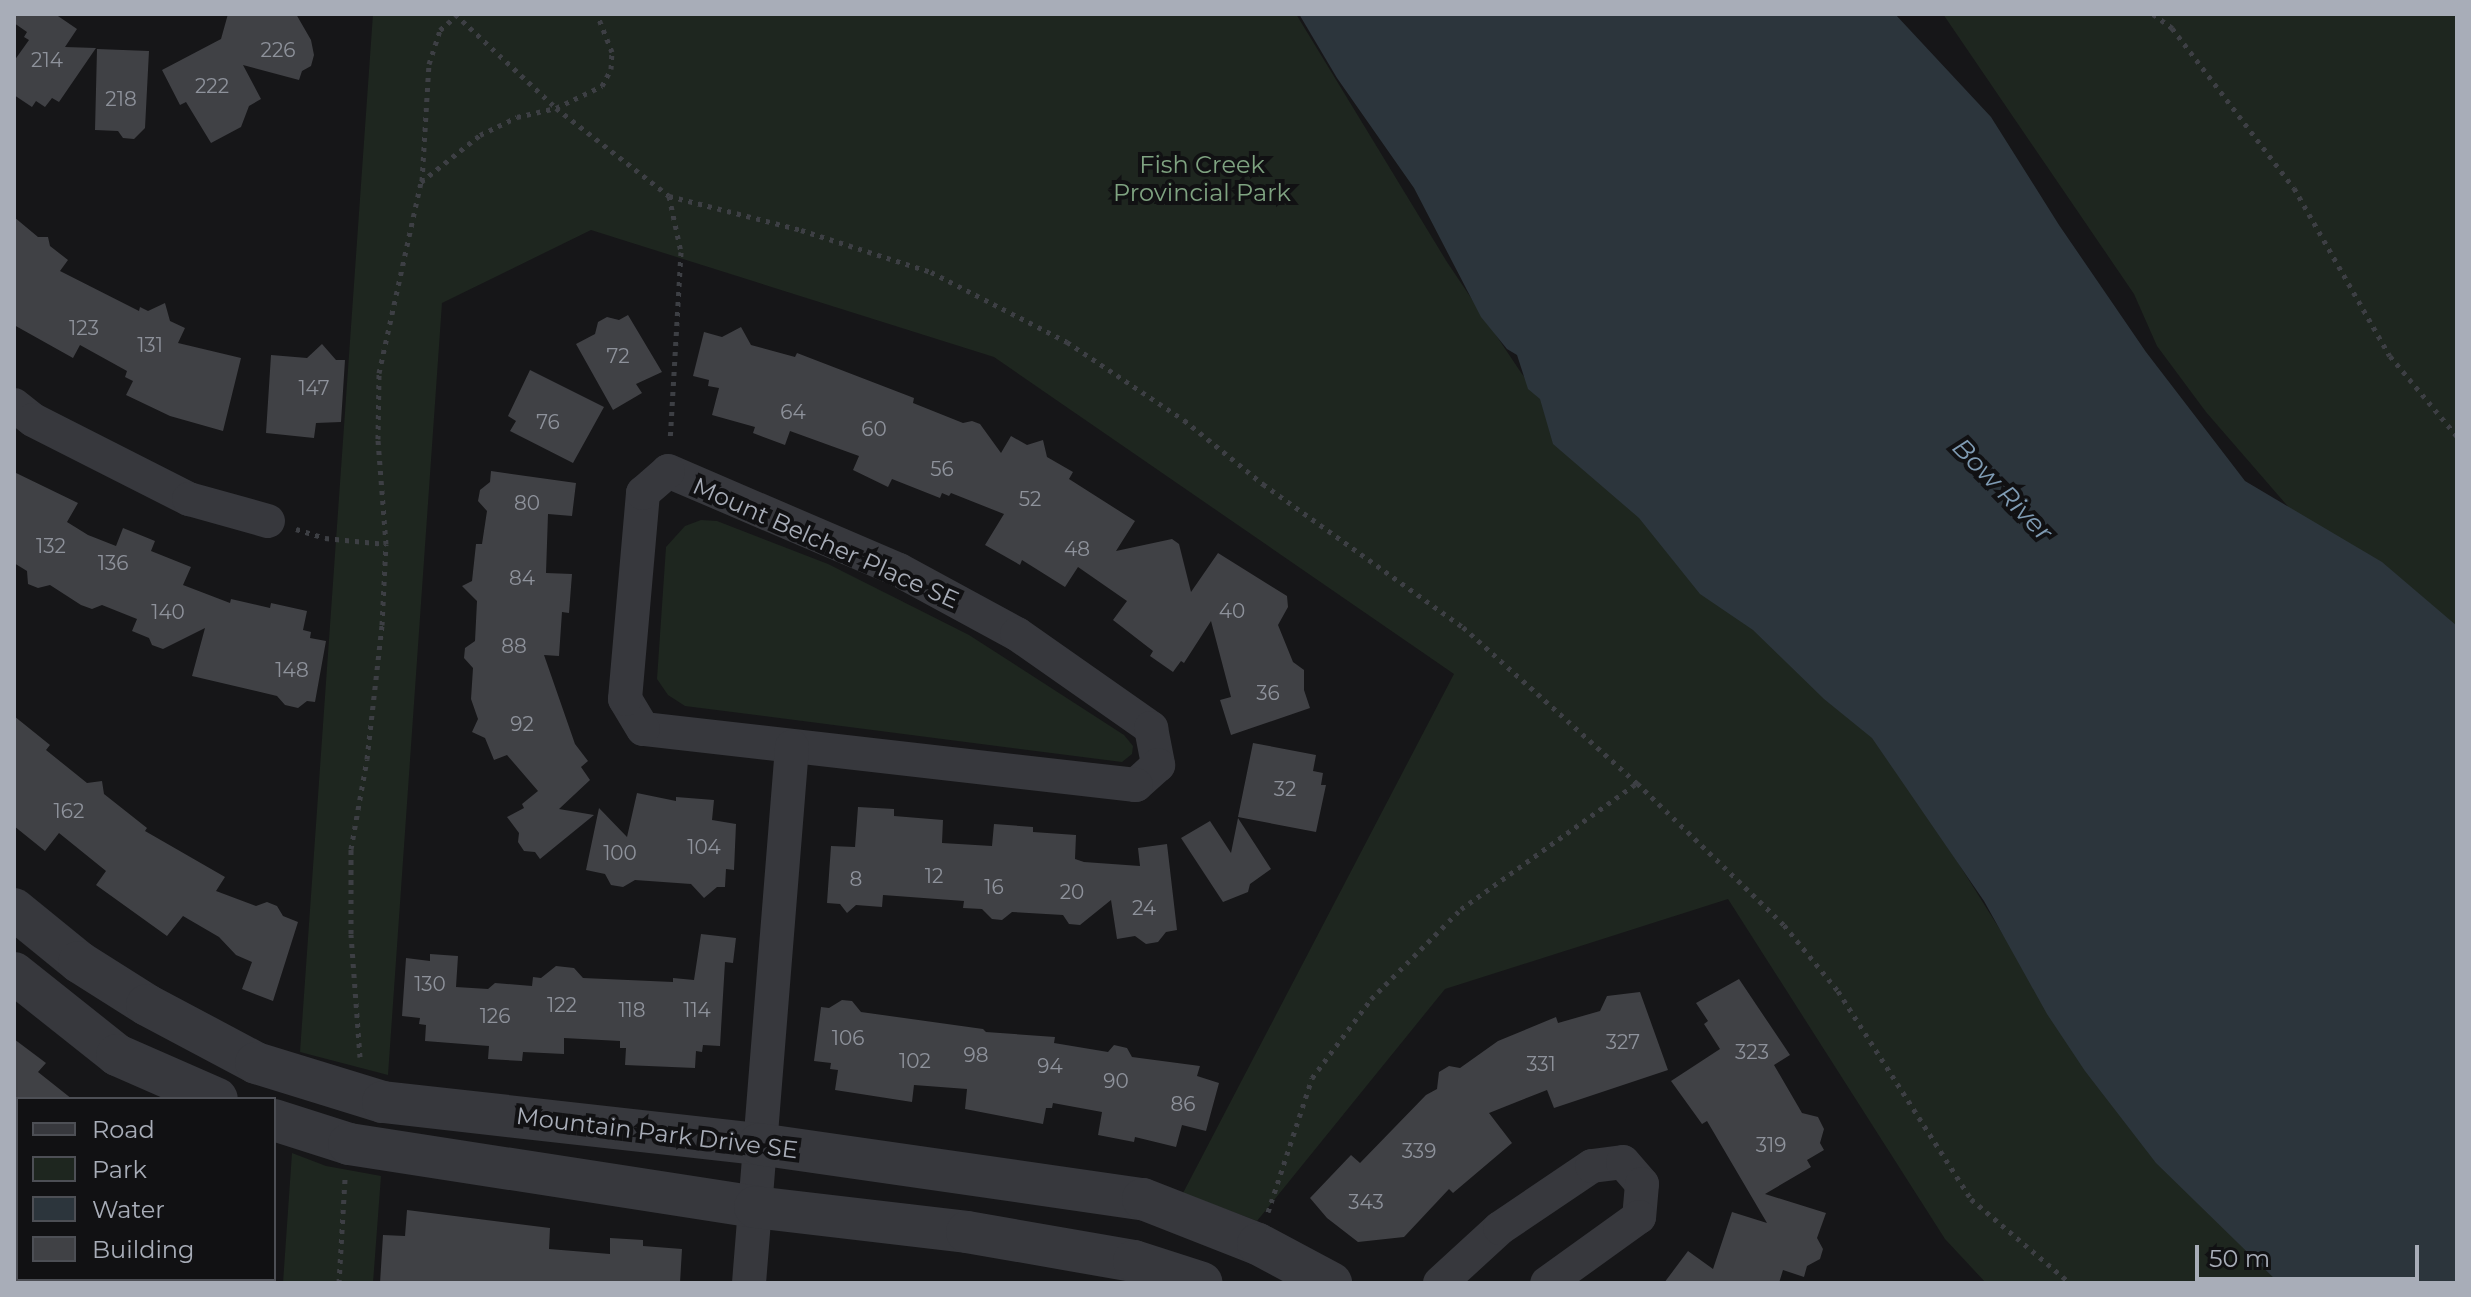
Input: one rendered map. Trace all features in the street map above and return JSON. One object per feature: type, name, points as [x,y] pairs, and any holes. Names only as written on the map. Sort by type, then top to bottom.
[{"type":"street","points":[[14,405],[33,420],[189,499],[268,521]]},
{"type":"street","name":"Mount Belcher Place SE","points":[[668,471],[899,570],[1017,634],[1151,728],[1158,765],[1136,785],[643,729],[625,699],[643,493],[668,471]]},
{"type":"street","points":[[749,1283],[792,747]]},
{"type":"street","name":"Mountain Park Drive SE","points":[[14,909],[79,962],[147,1005],[271,1067],[383,1102],[759,1144],[1143,1199],[1258,1244],[1331,1283]]},
{"type":"street","points":[[14,973],[117,1055],[212,1097]]},
{"type":"street","points":[[276,1121],[349,1144],[755,1207],[967,1232],[1134,1261],[1202,1283]]},
{"type":"street","points":[[1440,1283],[1500,1228],[1592,1166],[1623,1162],[1642,1184],[1639,1217],[1547,1283]]},
{"type":"path","points":[[421,182],[480,135],[517,117],[556,108],[602,86],[611,69],[612,52],[597,14]]},
{"type":"path","points":[[2153,14],[2172,28],[2294,188],[2390,356],[2457,436]]},
{"type":"path","points":[[361,1073],[351,934],[351,849],[369,745],[382,625],[386,544],[378,439],[379,373],[421,182],[429,64],[440,30],[455,16],[556,108],[669,196],[801,230],[931,272],[1067,342],[1184,420],[1263,484],[1463,627],[1637,783],[1784,925],[1838,991],[1971,1199],[2070,1283]]},
{"type":"path","points":[[668,471],[681,252],[669,196]]},
{"type":"path","points":[[268,521],[325,538],[386,544]]},
{"type":"path","points":[[1258,1244],[1312,1078],[1371,999],[1461,909],[1637,783]]},
{"type":"path","points":[[339,1283],[345,1166]]},
{"type":"green space","name":"Fish Creek Provincial Park","points":[[373,14],[1296,14],[1447,262],[1522,374],[1608,478],[1888,751],[2031,979],[2312,1283],[1986,1283],[1945,1239],[1728,899],[1445,989],[1257,1221],[1183,1193],[1454,674],[994,357],[591,230],[442,303],[388,1075],[300,1052]]},
{"type":"green space","points":[[1943,14],[2457,14],[2457,701],[2206,412],[2157,346],[2134,294]]},
{"type":"green space","points":[[701,520],[717,521],[828,564],[969,635],[1124,735],[1133,746],[1132,754],[1122,762],[685,706],[668,695],[657,679],[666,547],[685,526]]},
{"type":"green space","points":[[292,1153],[326,1166],[381,1176],[373,1283],[283,1283]]},
{"type":"water","name":"Bow River","points":[[1299,14],[1895,14],[1991,117],[2059,225],[2146,352],[2245,481],[2382,562],[2457,626],[2457,1283],[2279,1283],[2156,1163],[2085,1071],[2047,1014],[1984,901],[1872,738],[1824,699],[1753,630],[1700,594],[1639,518],[1553,444],[1540,399],[1528,389],[1517,355],[1507,349],[1481,317],[1414,188],[1337,78]]},
{"type":"building","points":[[14,14],[55,14],[77,29],[65,47],[96,48],[59,102],[52,98],[45,107],[36,101],[32,107],[14,95],[14,61],[29,40],[24,37],[27,32],[14,23]]},
{"type":"building","points":[[228,14],[296,14],[311,40],[314,55],[311,66],[302,71],[299,80],[243,65],[261,99],[249,106],[241,127],[211,143],[186,102],[180,105],[162,70],[221,39]]},
{"type":"building","points":[[97,49],[149,51],[145,128],[134,139],[123,138],[118,131],[95,130]]},
{"type":"building","points":[[14,217],[38,237],[48,237],[50,246],[68,260],[60,271],[139,311],[140,307],[148,311],[165,303],[170,321],[185,328],[178,343],[241,358],[223,431],[170,416],[126,395],[133,381],[125,377],[127,371],[80,345],[73,358],[14,325]]},
{"type":"building","points":[[628,315],[662,372],[636,384],[642,393],[613,410],[576,344],[595,334],[598,322],[607,317],[619,320]]},
{"type":"building","points":[[741,327],[751,345],[795,357],[797,353],[914,398],[913,403],[963,423],[972,421],[980,424],[1001,453],[1011,436],[1027,445],[1043,440],[1047,457],[1073,472],[1069,479],[1135,521],[1116,551],[1172,539],[1179,544],[1191,592],[1218,553],[1287,596],[1288,607],[1278,625],[1293,662],[1304,670],[1304,690],[1310,708],[1231,735],[1220,700],[1231,697],[1211,621],[1184,663],[1181,661],[1173,672],[1150,656],[1153,651],[1113,620],[1127,601],[1078,567],[1065,587],[1022,560],[1020,565],[985,545],[1004,514],[951,493],[949,496],[942,493],[940,498],[892,479],[888,487],[853,470],[859,456],[790,431],[785,445],[753,433],[755,427],[712,415],[719,388],[708,386],[709,380],[693,376],[704,332],[722,337]]},
{"type":"building","points":[[322,344],[336,360],[345,360],[341,422],[316,423],[314,438],[266,433],[271,355],[307,358]]},
{"type":"building","points":[[530,370],[604,407],[573,463],[510,431],[516,421],[508,416]]},
{"type":"building","points":[[491,471],[576,483],[572,516],[548,514],[546,573],[572,574],[569,613],[562,612],[559,656],[544,655],[575,744],[588,761],[581,767],[590,780],[559,809],[594,815],[540,859],[535,852],[524,851],[518,842],[519,833],[507,817],[524,808],[522,804],[538,791],[507,755],[494,760],[485,738],[472,732],[478,719],[471,699],[473,668],[464,658],[465,648],[475,641],[477,601],[462,586],[472,581],[476,544],[482,544],[487,511],[478,501],[480,490],[490,482]]},
{"type":"building","points":[[14,472],[78,503],[67,522],[88,535],[116,546],[123,528],[155,541],[151,551],[191,567],[183,585],[230,603],[231,599],[270,608],[271,603],[307,611],[303,630],[311,632],[310,638],[326,641],[315,702],[307,701],[298,708],[285,705],[277,696],[192,676],[205,628],[163,649],[152,645],[149,638],[132,631],[137,619],[102,605],[92,609],[81,605],[50,585],[38,588],[28,584],[27,571],[14,563]]},
{"type":"building","points":[[14,716],[50,745],[46,750],[87,783],[102,781],[104,794],[147,828],[145,831],[225,877],[216,891],[256,906],[267,902],[277,906],[283,916],[298,922],[273,1001],[242,989],[252,962],[236,955],[219,937],[183,916],[167,936],[96,885],[106,871],[59,833],[45,851],[14,826]]},
{"type":"building","points":[[1253,743],[1316,755],[1313,771],[1323,773],[1321,785],[1326,785],[1316,832],[1238,817]]},
{"type":"building","points":[[637,793],[676,801],[676,797],[714,800],[712,820],[736,824],[734,870],[726,869],[725,887],[717,887],[704,898],[691,884],[635,880],[623,887],[611,885],[605,874],[586,870],[599,808],[627,837]]},
{"type":"building","points":[[858,807],[894,809],[894,816],[943,820],[942,843],[992,846],[994,824],[1033,827],[1033,832],[1076,835],[1075,859],[1084,862],[1140,866],[1138,848],[1167,844],[1177,930],[1166,932],[1158,942],[1146,944],[1135,936],[1117,939],[1111,900],[1080,925],[1069,924],[1063,915],[1012,912],[1002,920],[992,919],[982,909],[963,908],[964,901],[883,895],[882,907],[856,905],[847,913],[840,904],[827,903],[831,846],[855,847]]},
{"type":"building","points":[[1238,818],[1271,869],[1250,884],[1248,892],[1223,902],[1181,838],[1210,821],[1231,853]]},
{"type":"building","points":[[701,934],[736,938],[733,963],[725,962],[720,1046],[703,1045],[702,1052],[696,1051],[695,1068],[625,1065],[626,1048],[620,1048],[620,1041],[564,1038],[564,1054],[523,1052],[522,1061],[488,1059],[489,1046],[425,1041],[426,1025],[419,1024],[420,1018],[402,1016],[406,958],[430,961],[430,954],[458,956],[456,987],[488,989],[495,983],[532,986],[533,977],[541,978],[556,966],[574,968],[583,978],[673,982],[673,978],[694,980]]},
{"type":"building","points":[[1739,979],[1790,1055],[1774,1065],[1802,1113],[1818,1117],[1824,1129],[1820,1143],[1824,1150],[1807,1160],[1811,1167],[1765,1194],[1826,1213],[1817,1238],[1823,1249],[1820,1259],[1807,1266],[1804,1277],[1783,1270],[1779,1283],[1664,1283],[1688,1251],[1713,1269],[1732,1212],[1767,1223],[1707,1121],[1702,1124],[1671,1081],[1720,1049],[1704,1024],[1708,1021],[1696,1003]]},
{"type":"building","points":[[1640,992],[1668,1070],[1554,1108],[1547,1090],[1489,1113],[1512,1143],[1453,1193],[1449,1189],[1404,1237],[1358,1242],[1327,1218],[1310,1198],[1351,1155],[1360,1163],[1426,1095],[1437,1089],[1439,1072],[1449,1066],[1460,1068],[1498,1041],[1556,1017],[1558,1023],[1600,1011],[1607,996]]},
{"type":"building","points":[[842,1000],[852,1001],[861,1012],[983,1029],[986,1032],[1055,1037],[1054,1043],[1108,1052],[1114,1045],[1127,1048],[1132,1057],[1200,1066],[1197,1076],[1219,1083],[1206,1131],[1182,1125],[1176,1147],[1135,1137],[1134,1142],[1098,1135],[1102,1112],[1053,1103],[1052,1108],[1046,1108],[1043,1124],[965,1109],[967,1089],[914,1085],[912,1102],[835,1090],[838,1070],[830,1069],[831,1063],[814,1061],[821,1007],[829,1008]]},
{"type":"building","points":[[14,1039],[46,1063],[38,1072],[69,1097],[16,1097],[14,1103]]},
{"type":"building","points":[[407,1210],[550,1228],[549,1249],[610,1254],[610,1238],[643,1240],[643,1246],[682,1249],[680,1283],[380,1283],[383,1235],[405,1236]]}]
